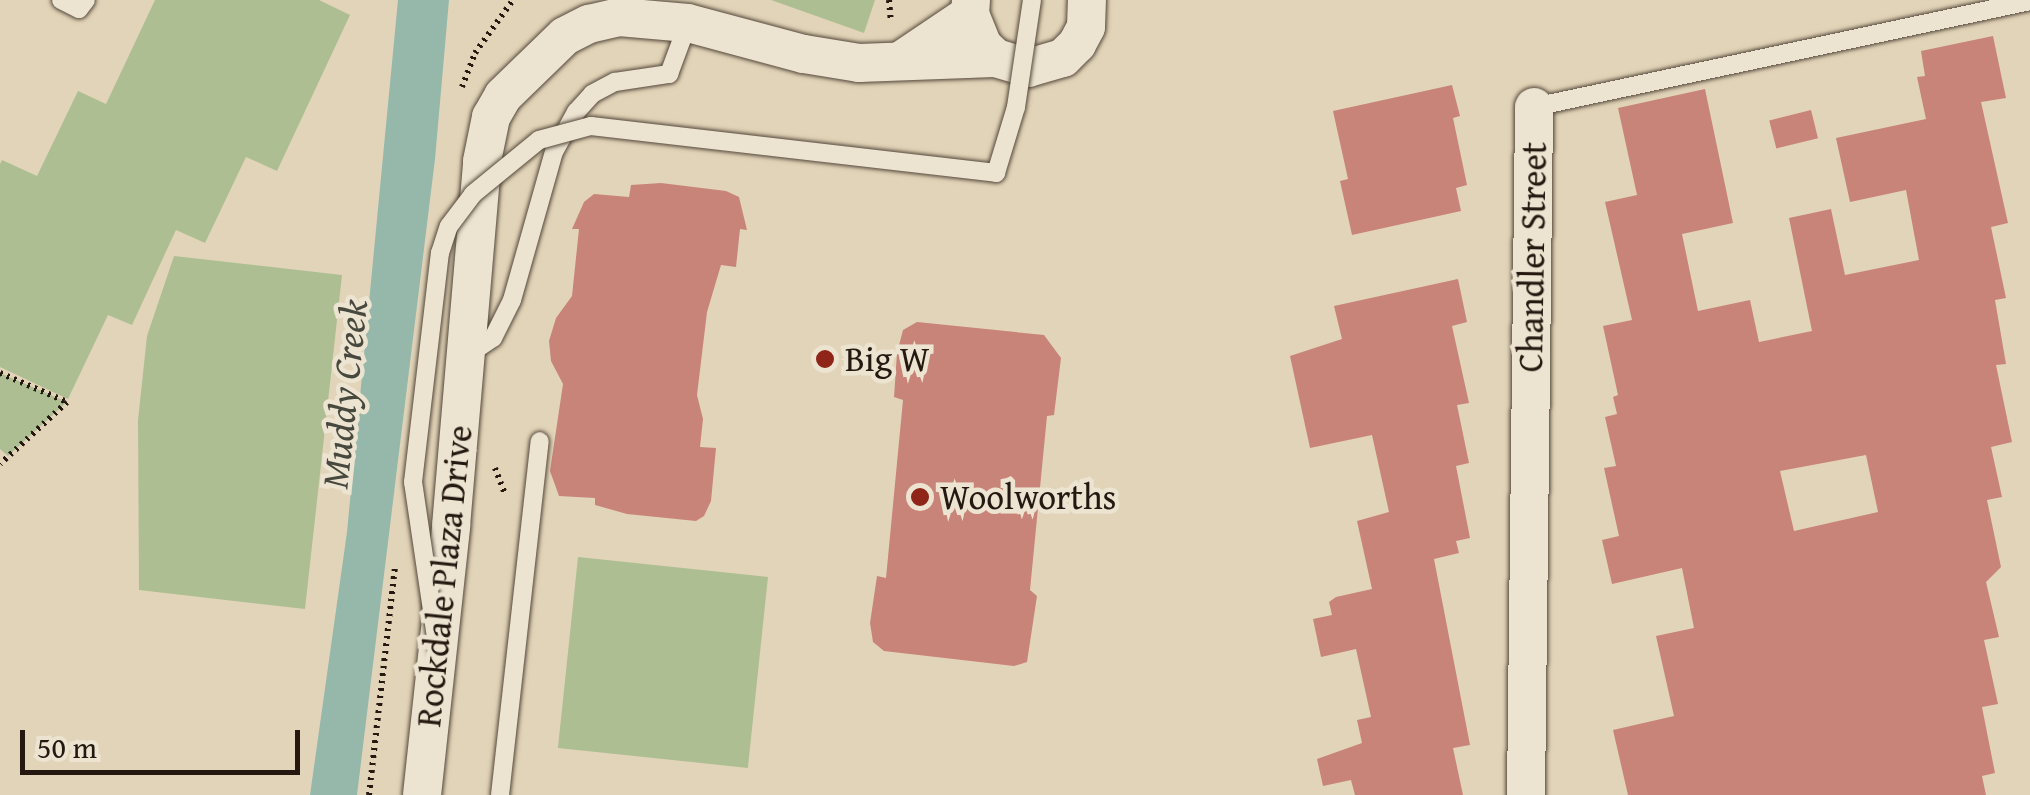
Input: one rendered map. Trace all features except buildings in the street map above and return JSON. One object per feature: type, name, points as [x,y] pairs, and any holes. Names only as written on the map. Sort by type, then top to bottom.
[{"type":"street","name":"Rockdale Plaza Drive","points":[[422,795],[482,161],[491,117],[503,96],[542,54],[589,24],[648,16],[804,54],[859,63],[898,46],[956,62],[996,58],[1028,68],[1063,58],[1086,27],[1087,0]]},
{"type":"street","points":[[898,46],[970,7],[983,46],[996,58]]},
{"type":"street","name":"Chandler Street","points":[[1526,795],[1534,107]]},
{"type":"lane","points":[[61,0],[78,9],[86,0]]},
{"type":"lane","points":[[438,651],[413,482],[440,253],[448,226],[473,194],[539,140],[590,126],[996,172],[1016,107],[1032,0]]},
{"type":"lane","name":"Chandler Street","points":[[1534,107],[2030,1]]},
{"type":"lane","points":[[464,357],[493,338],[512,300],[554,152],[576,112],[592,94],[615,82],[669,74],[688,23]]},
{"type":"lane","points":[[500,795],[540,441]]},
{"type":"path","points":[[462,89],[474,53],[513,0]]},
{"type":"path","points":[[889,0],[898,46]]},
{"type":"path","points":[[0,373],[66,402],[0,464]]},
{"type":"path","points":[[370,795],[390,614]]},
{"type":"shaded area","points":[[155,0],[319,0],[350,15],[277,171],[246,157],[205,243],[176,230],[132,325],[108,315],[68,399],[0,367],[0,164],[2,160],[37,176],[78,91],[106,104]]},
{"type":"shaded area","points":[[398,0],[449,0],[435,159],[357,795],[310,795],[347,532]]},
{"type":"shaded area","points":[[771,0],[875,0],[864,33]]},
{"type":"shaded area","points":[[174,256],[342,275],[305,609],[139,590],[138,420],[147,336]]},
{"type":"shaded area","points":[[0,373],[67,402],[8,456],[0,449]]},
{"type":"shaded area","points":[[578,557],[768,577],[748,768],[558,748]]},
{"type":"place","name":"Big W","points":[[825,359]]},
{"type":"place","name":"Woolworths","points":[[920,497]]},
{"type":"water label","name":"Muddy Creek","points":[[344,394]]}]
